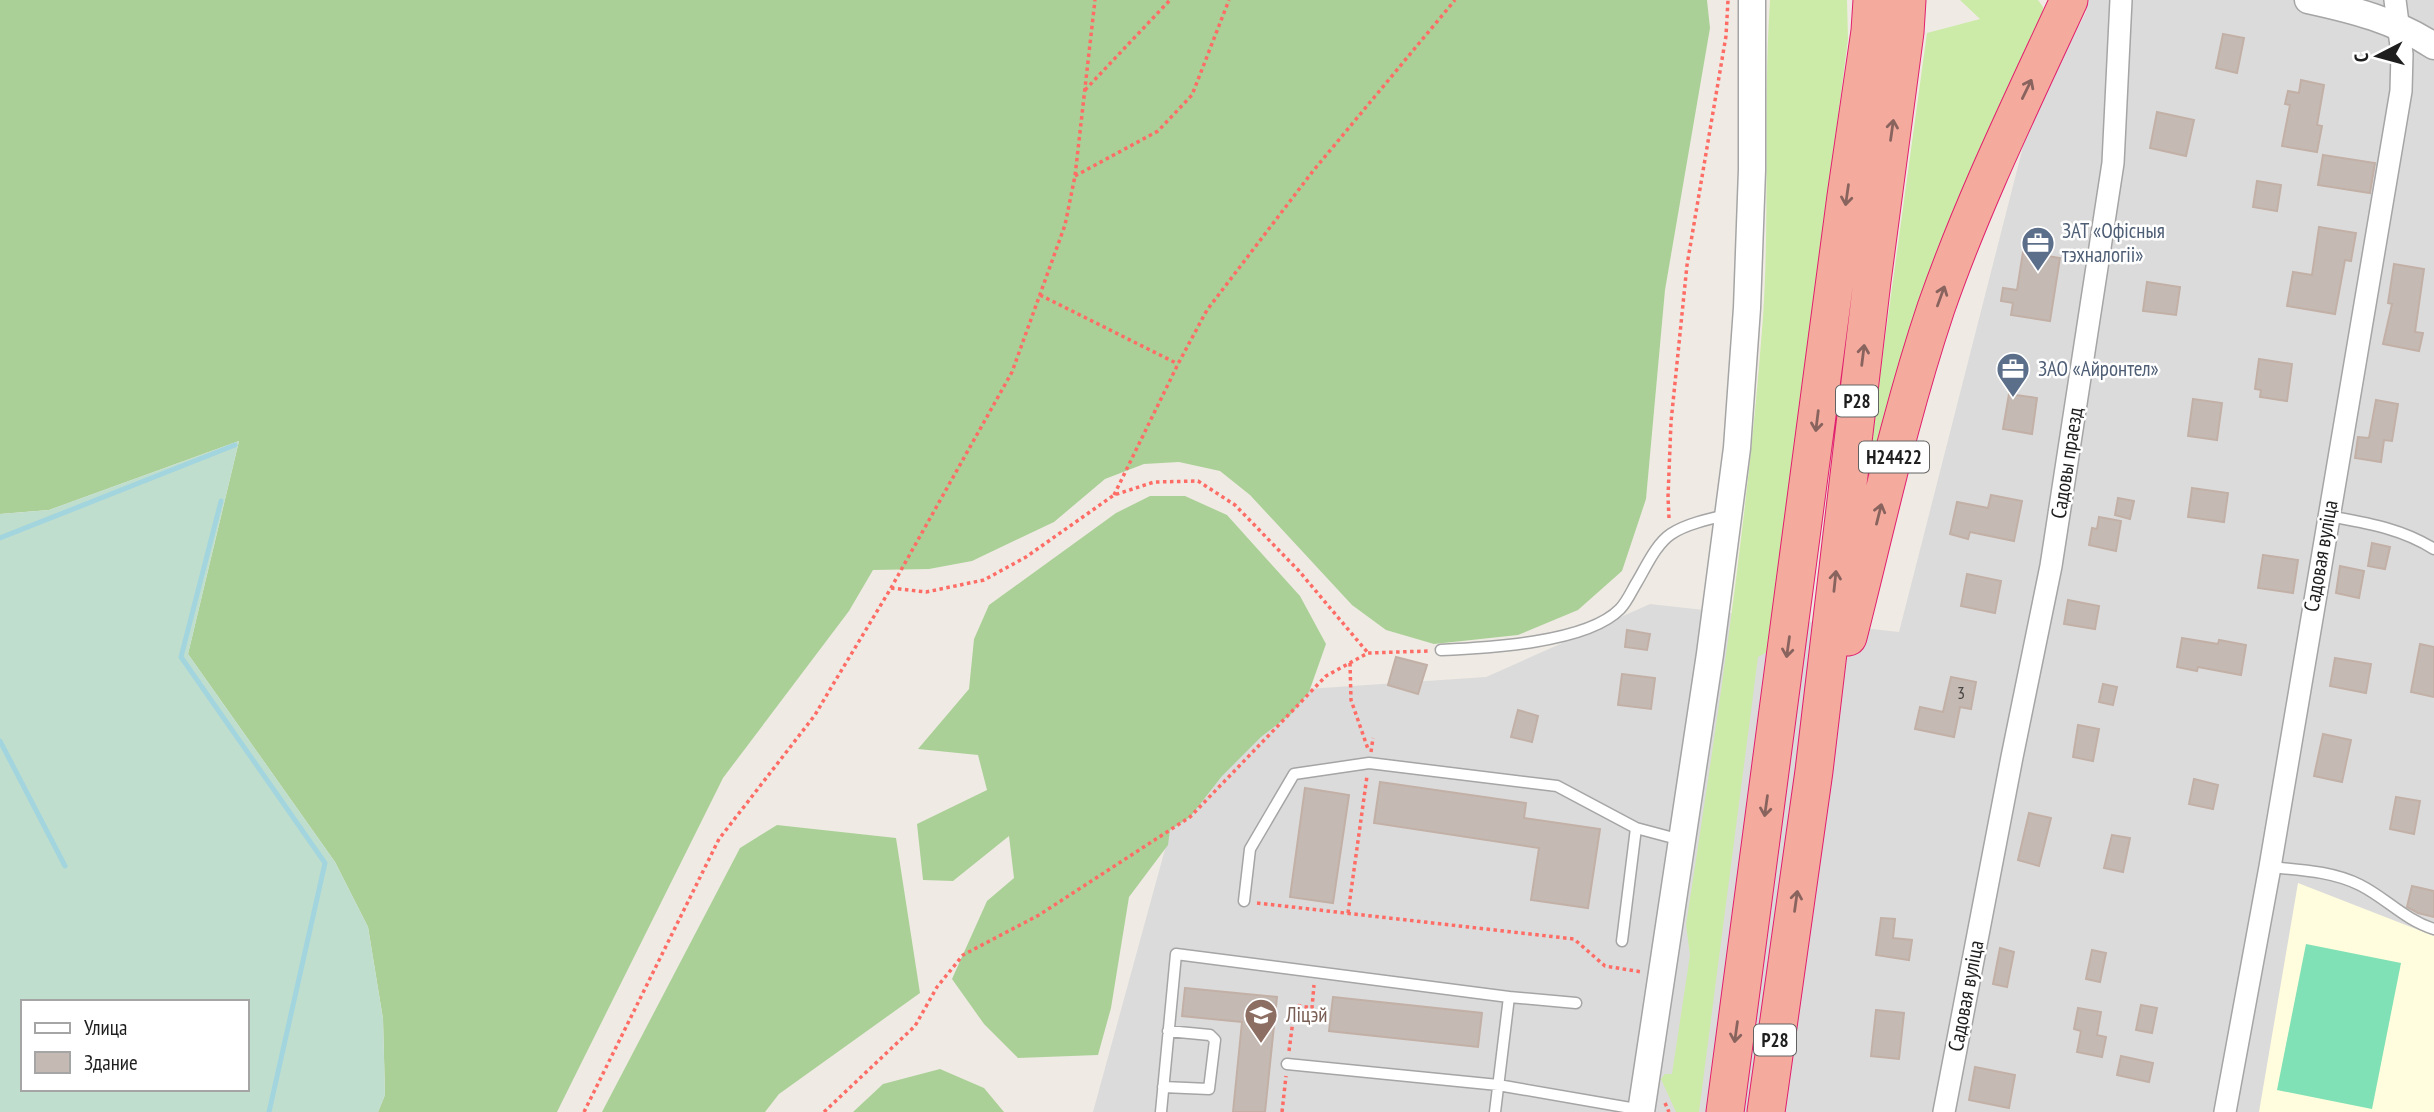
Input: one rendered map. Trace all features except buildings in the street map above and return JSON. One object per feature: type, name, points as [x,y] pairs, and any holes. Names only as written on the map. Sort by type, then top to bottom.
[{"type":"highway","name":"Н24422","points":[[1814,771],[1903,419],[1936,310],[1998,151],[2069,0]]},
{"type":"highway","name":"Р28","points":[[1769,1101],[1814,771],[1870,294],[1888,16]]},
{"type":"highway","name":"Р28","points":[[1725,1112],[1846,195],[1888,16]]},
{"type":"street","points":[[1642,1111],[1729,515],[1747,308],[1752,170],[1752,0]]},
{"type":"street","name":"Садовы праезд","points":[[2012,757],[2051,566],[2113,163],[2120,0]]},
{"type":"street","points":[[2308,0],[2352,9],[2396,12],[2434,46]]},
{"type":"street","name":"Садовая вуліца","points":[[2225,1112],[2270,867],[2401,91],[2402,54],[2396,12]]},
{"type":"street","name":"Садовая вуліца","points":[[1944,1112],[2012,757]]},
{"type":"lane","points":[[1441,650],[1510,646],[1600,623],[1620,609],[1656,551],[1670,534],[1694,524],[1729,515]]},
{"type":"lane","points":[[2328,516],[2394,529],[2415,537],[2434,549]]},
{"type":"lane","points":[[1244,901],[1250,849],[1294,774],[1369,763],[1557,786],[1636,828],[1681,840]]},
{"type":"lane","points":[[1622,941],[1636,828]]},
{"type":"lane","points":[[2270,867],[2340,877],[2376,894],[2413,921],[2434,929]]},
{"type":"lane","points":[[1161,1112],[1176,954],[1509,997],[1576,1003]]},
{"type":"lane","points":[[1495,1112],[1509,997]]},
{"type":"lane","points":[[1163,1087],[1209,1089],[1214,1051],[1214,1036],[1168,1031]]},
{"type":"lane","points":[[1287,1064],[1498,1084],[1642,1111]]},
{"type":"path","points":[[584,1112],[719,839],[815,715],[891,588],[1012,372],[1065,225],[1075,176],[1095,0]]},
{"type":"path","points":[[1084,91],[1170,0]]},
{"type":"path","points":[[1075,176],[1157,131],[1192,95],[1229,0]]},
{"type":"path","points":[[1114,495],[1178,363],[1207,310],[1313,171],[1455,0]]},
{"type":"path","points":[[1670,534],[1668,497],[1671,422],[1687,265],[1726,36],[1728,0]]},
{"type":"path","points":[[1040,295],[1178,363]]},
{"type":"path","points":[[891,588],[926,592],[984,580],[1026,557],[1114,495],[1154,482],[1198,481],[1235,505],[1299,571],[1368,653]]},
{"type":"path","points":[[824,1112],[915,1027],[937,987],[963,955],[1040,915],[1190,817],[1326,676],[1368,653],[1441,650]]},
{"type":"path","points":[[1350,663],[1351,699],[1370,755],[1373,738]]},
{"type":"path","points":[[1348,913],[1369,763]]},
{"type":"path","points":[[1244,901],[1574,939],[1605,966],[1649,973]]},
{"type":"path","points":[[1282,1112],[1295,1005],[1312,1008],[1315,973]]},
{"type":"shaded area","points":[[2087,0],[2434,0],[2434,1112],[1093,1112],[1170,831],[1216,695],[1486,677],[1650,604],[1899,632],[2028,127],[2086,12]]},
{"type":"shaded area","points":[[2298,883],[2434,936],[2434,1112],[2259,1112]]},
{"type":"green space","points":[[0,0],[1707,0],[1710,28],[1665,290],[1646,499],[1622,571],[1578,610],[1518,635],[1434,644],[1386,630],[1352,605],[1250,495],[1220,471],[1179,462],[1144,464],[1105,479],[1054,522],[972,561],[929,569],[873,570],[849,611],[723,778],[557,1112],[378,1112],[385,1095],[383,1019],[368,927],[335,862],[188,654],[239,441],[49,510],[0,514]]},
{"type":"green space","points":[[1770,0],[1847,0],[1848,39],[1769,651],[1758,657],[1699,1112],[1676,1112],[1661,1079],[1665,1074],[1672,1074],[1690,955],[1686,925],[1730,622],[1757,393],[1765,278]]},
{"type":"green space","points":[[1960,0],[2038,0],[2043,7],[2042,24],[1860,521],[1927,33],[1980,19]]},
{"type":"green space","points":[[239,441],[188,654],[335,862],[368,927],[383,1019],[385,1095],[378,1112],[0,1112],[0,514],[49,510]]},
{"type":"green space","points":[[1150,496],[1185,496],[1227,515],[1300,596],[1326,644],[1309,692],[1291,714],[1261,737],[1222,776],[1190,817],[1170,830],[1168,845],[1129,897],[1111,1008],[1098,1055],[1018,1058],[984,1024],[952,979],[987,901],[1014,878],[1009,836],[953,881],[923,880],[917,824],[987,790],[978,755],[918,749],[969,689],[974,639],[989,605],[1116,513]]},
{"type":"green space","points":[[777,825],[896,838],[920,993],[779,1094],[765,1112],[602,1112],[740,848]]},
{"type":"green space","points":[[2306,944],[2401,963],[2372,1109],[2277,1090]]},
{"type":"green space","points":[[940,1069],[984,1088],[1004,1112],[853,1112],[883,1084]]},
{"type":"waterway","points":[[0,538],[235,445]]},
{"type":"waterway","points":[[221,501],[181,657],[325,863],[269,1112]]},
{"type":"waterway","points":[[0,741],[65,866]]},
{"type":"place","name":"ЗАТ «Офісныя тэхналогіі»","points":[[2038,273]]},
{"type":"place","name":"ЗАО «Айронтел»","points":[[2013,399]]},
{"type":"place","name":"Ліцэй","points":[[1261,1045]]}]
